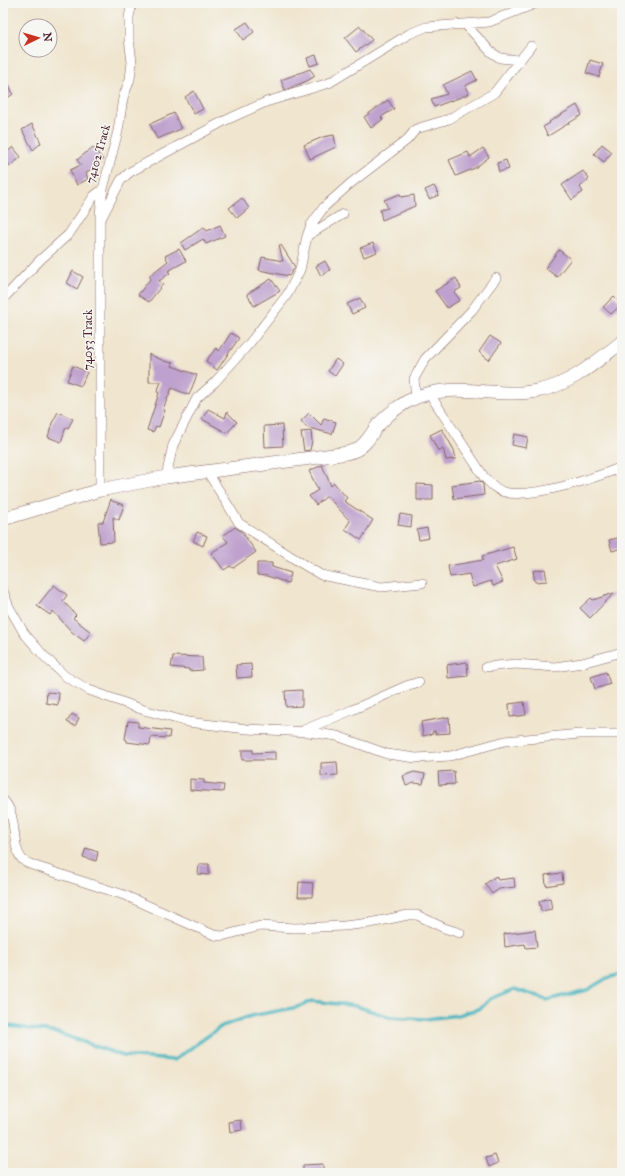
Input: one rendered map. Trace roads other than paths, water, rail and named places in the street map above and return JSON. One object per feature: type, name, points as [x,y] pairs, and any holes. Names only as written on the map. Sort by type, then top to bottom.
[{"type":"street","name":"74102 Track","points":[[3,299],[40,260],[69,234],[94,196],[103,189],[118,131],[123,98],[130,79],[132,62],[129,39],[129,17],[132,3]]},
{"type":"street","points":[[101,219],[121,180],[146,162],[224,121],[266,102],[329,83],[409,34],[426,27],[488,22],[537,3]]},
{"type":"street","points":[[465,24],[491,52],[500,58],[518,60]]},
{"type":"street","points":[[166,477],[173,445],[197,398],[215,382],[249,344],[287,295],[300,270],[307,236],[311,225],[324,207],[351,183],[407,140],[416,129],[449,119],[494,93],[518,60],[531,46]]},
{"type":"street","name":"74053 Track","points":[[100,490],[101,219],[103,189]]},
{"type":"street","points":[[307,236],[343,214]]},
{"type":"street","points":[[416,398],[414,379],[425,359],[472,310],[496,278]]},
{"type":"street","points":[[3,519],[100,490],[166,477],[341,454],[356,450],[398,407],[416,398],[429,393],[452,390],[522,392],[541,390],[561,384],[622,342]]},
{"type":"street","points":[[429,393],[484,477],[494,488],[503,492],[521,494],[555,488],[622,467]]},
{"type":"street","points":[[207,471],[239,523],[301,563],[322,574],[381,587],[422,583]]},
{"type":"street","points":[[3,591],[9,607],[24,633],[44,656],[65,676],[89,690],[144,710],[188,722],[247,729],[300,731],[337,736],[387,754],[416,758],[450,756],[505,741],[580,734],[622,734]]},
{"type":"street","points":[[486,667],[516,664],[555,667],[582,663],[622,652]]},
{"type":"street","points":[[300,731],[419,682]]},
{"type":"street","points":[[3,800],[10,810],[18,853],[23,860],[124,895],[214,935],[222,936],[260,926],[327,928],[370,923],[408,915],[417,915],[444,928],[460,933]]},
{"type":"waterway","points":[[3,1025],[58,1033],[123,1056],[174,1060],[222,1026],[251,1016],[298,1007],[312,1001],[356,1006],[390,1017],[426,1019],[458,1015],[481,1008],[490,999],[515,989],[547,1000],[587,990],[607,978],[622,974]]}]
